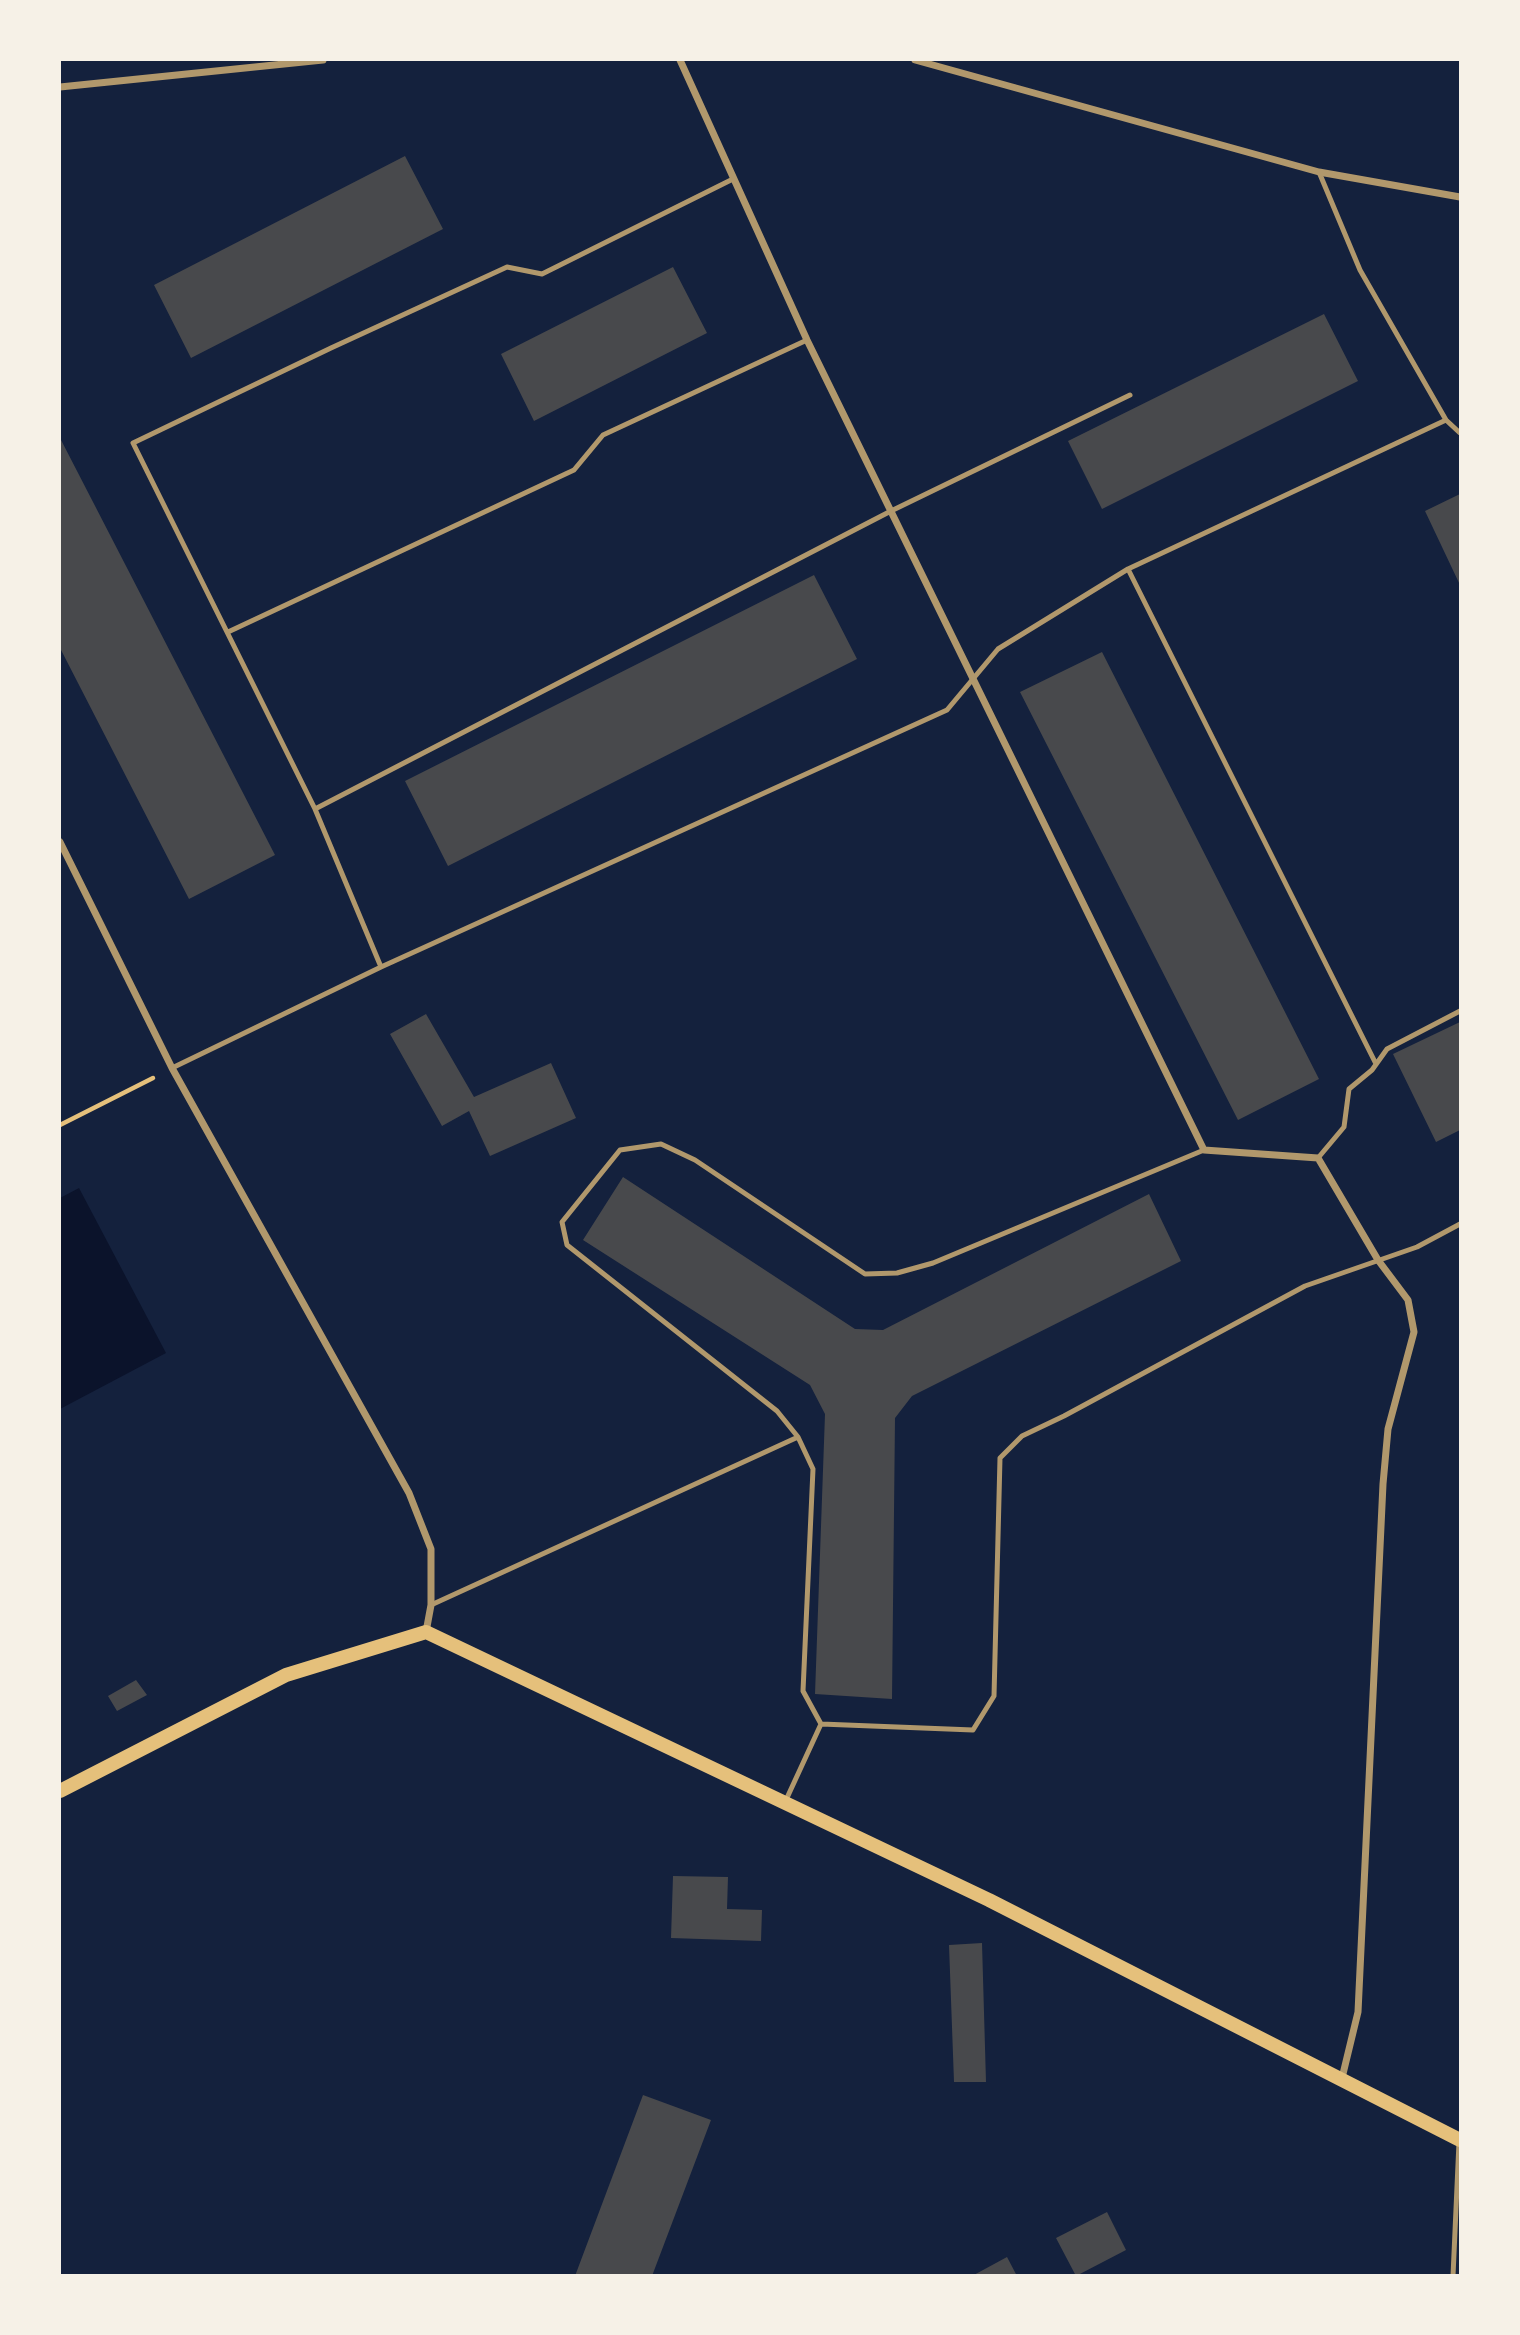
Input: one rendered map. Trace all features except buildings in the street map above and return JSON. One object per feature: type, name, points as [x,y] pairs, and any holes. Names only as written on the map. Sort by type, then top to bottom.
[{"type":"main road","points":[[60,1791],[286,1675],[426,1632],[989,1900],[1460,2139]]},
{"type":"street","points":[[60,87],[323,60]]},
{"type":"street","points":[[680,60],[807,340],[1204,1150],[1318,1158],[1378,1260],[1408,1300],[1415,1332],[1388,1429],[1382,1484],[1358,2012],[1342,2078]]},
{"type":"street","points":[[915,60],[1319,172],[1461,197]]},
{"type":"street","points":[[60,842],[172,1068],[409,1493],[431,1549],[431,1605],[426,1632]]},
{"type":"lane","points":[[1319,172],[1360,270],[1446,420],[1461,433]]},
{"type":"lane","points":[[381,967],[315,808],[133,443],[507,267],[542,274],[733,179]]},
{"type":"lane","points":[[228,632],[574,470],[603,435],[807,340]]},
{"type":"lane","points":[[315,808],[891,511],[1130,395]]},
{"type":"lane","points":[[172,1068],[381,967],[947,710],[998,649],[1128,569],[1446,420]]},
{"type":"lane","points":[[1128,569],[1376,1064]]},
{"type":"lane","points":[[1318,1158],[1344,1127],[1349,1089],[1376,1064],[1387,1049],[1461,1011]]},
{"type":"lane","points":[[821,1724],[803,1690],[813,1469],[798,1437],[778,1410],[567,1245],[562,1222],[620,1150],[661,1144],[695,1160],[865,1274],[897,1273],[933,1263],[1204,1150]]},
{"type":"lane","points":[[821,1724],[973,1730],[994,1696],[1000,1458],[1022,1436],[1305,1286],[1417,1247],[1461,1224]]},
{"type":"lane","points":[[431,1605],[798,1437]]},
{"type":"lane","points":[[784,1803],[821,1724]]},
{"type":"lane","points":[[1453,2276],[1460,2139]]},
{"type":"path","points":[[60,1125],[172,1068]]},
{"type":"water","points":[[79,1188],[166,1353],[60,1409],[60,1198]]}]
